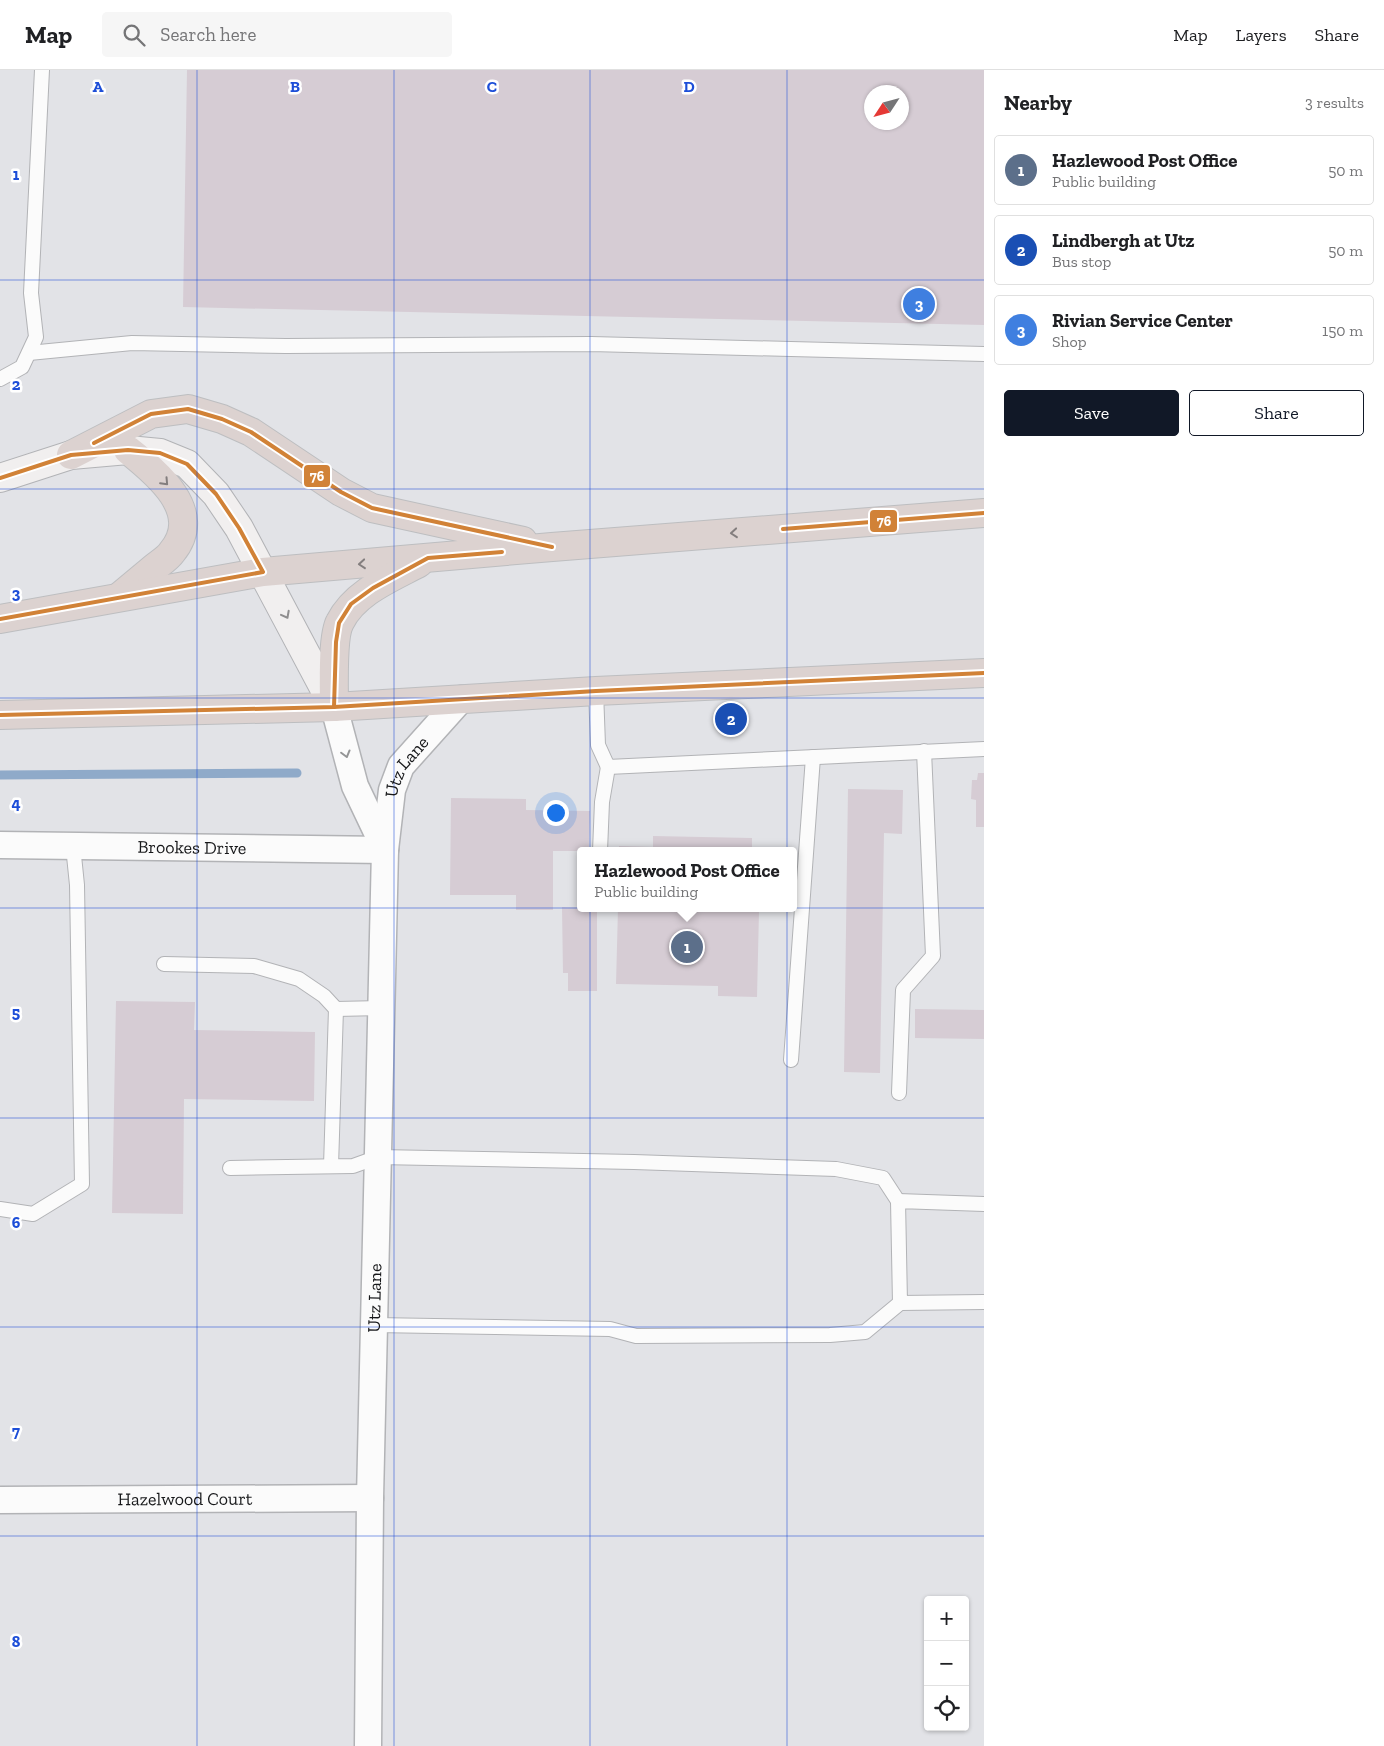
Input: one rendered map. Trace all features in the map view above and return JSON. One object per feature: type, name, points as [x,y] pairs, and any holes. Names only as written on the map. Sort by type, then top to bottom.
[{"type":"highway","points":[[71,455],[151,414],[188,409],[222,419],[251,432],[341,492],[372,508],[552,547]]},
{"type":"highway","points":[[119,597],[172,553],[183,535],[182,512],[170,488],[152,469],[128,450]]},
{"type":"highway","points":[[0,620],[264,572],[984,513]]},
{"type":"highway","points":[[334,706],[336,642],[339,623],[351,604],[372,588],[428,558]]},
{"type":"highway","points":[[0,715],[334,706],[596,691],[984,673]]},
{"type":"street","points":[[0,478],[71,455],[128,450],[160,452],[187,464],[216,494],[239,528],[334,706]]},
{"type":"street","name":"Utz Lane","points":[[368,1746],[370,1498],[385,850],[392,790],[401,766],[461,699]]},
{"type":"street","name":"Utz Lane","points":[[334,706],[355,786],[385,850]]},
{"type":"street","name":"Brookes Drive","points":[[0,845],[385,850]]},
{"type":"street","name":"Hazelwood Court","points":[[0,1500],[370,1498]]},
{"type":"lane","points":[[0,379],[22,367],[36,337],[31,293],[42,70]]},
{"type":"lane","points":[[29,353],[132,343],[286,346],[591,344],[984,354]]},
{"type":"lane","points":[[596,691],[598,744],[608,767],[601,820],[600,847]]},
{"type":"lane","points":[[608,767],[984,749]]},
{"type":"lane","points":[[899,1093],[903,990],[933,956],[924,751]]},
{"type":"lane","points":[[791,1060],[814,757]]},
{"type":"lane","points":[[0,1209],[33,1214],[82,1184],[77,885],[73,846]]},
{"type":"lane","points":[[164,964],[254,966],[299,979],[324,996],[336,1009],[331,1166]]},
{"type":"lane","points":[[336,1009],[382,1008]]},
{"type":"lane","points":[[230,1168],[353,1166],[378,1157],[836,1169],[883,1178],[898,1201],[900,1303]]},
{"type":"lane","points":[[898,1201],[984,1204]]},
{"type":"lane","points":[[374,1326],[610,1328],[636,1336],[830,1335],[865,1332],[900,1303],[984,1302]]},
{"type":"building","points":[[187,70],[984,70],[984,325],[183,307]]},
{"type":"building","points":[[978,773],[984,773],[984,827],[976,827],[976,800],[971,799],[972,780],[977,780]]},
{"type":"building","points":[[848,789],[903,790],[902,834],[884,833],[880,1073],[844,1072]]},
{"type":"building","points":[[451,798],[526,799],[526,810],[590,811],[589,847],[577,847],[577,851],[553,851],[553,910],[516,910],[516,895],[450,895]]},
{"type":"building","points":[[653,836],[752,838],[752,847],[653,847]]},
{"type":"building","points":[[619,846],[653,847],[619,847]]},
{"type":"building","points":[[562,907],[577,907],[577,912],[597,912],[597,991],[568,991],[568,973],[563,973]]},
{"type":"building","points":[[618,912],[759,912],[757,997],[718,996],[718,986],[616,984]]},
{"type":"building","points":[[116,1001],[195,1002],[194,1030],[315,1032],[314,1101],[184,1099],[183,1214],[112,1213]]},
{"type":"building","points":[[915,1009],[984,1010],[984,1039],[915,1038]]},
{"type":"waterway","points":[[0,775],[297,773]]},
{"type":"transit line","name":"76","points":[[94,443],[151,414],[188,409],[222,419],[251,432],[341,492],[372,508],[552,547]]},
{"type":"transit line","name":"76","points":[[0,478],[71,455],[128,450],[160,453],[187,464],[216,494],[239,528],[263,572],[0,619]]},
{"type":"transit line","name":"76","points":[[783,529],[984,513]]},
{"type":"transit line","name":"76","points":[[334,707],[336,642],[339,623],[351,604],[373,588],[428,558],[502,552]]},
{"type":"transit line","name":"76","points":[[0,715],[334,707],[596,691],[984,673]]},
{"type":"place","name":"Rivian Service Center","points":[[919,304]]},
{"type":"place","name":"Lindbergh at Utz","points":[[731,719]]},
{"type":"place","name":"Hazlewood Post Office","points":[[687,947]]}]
